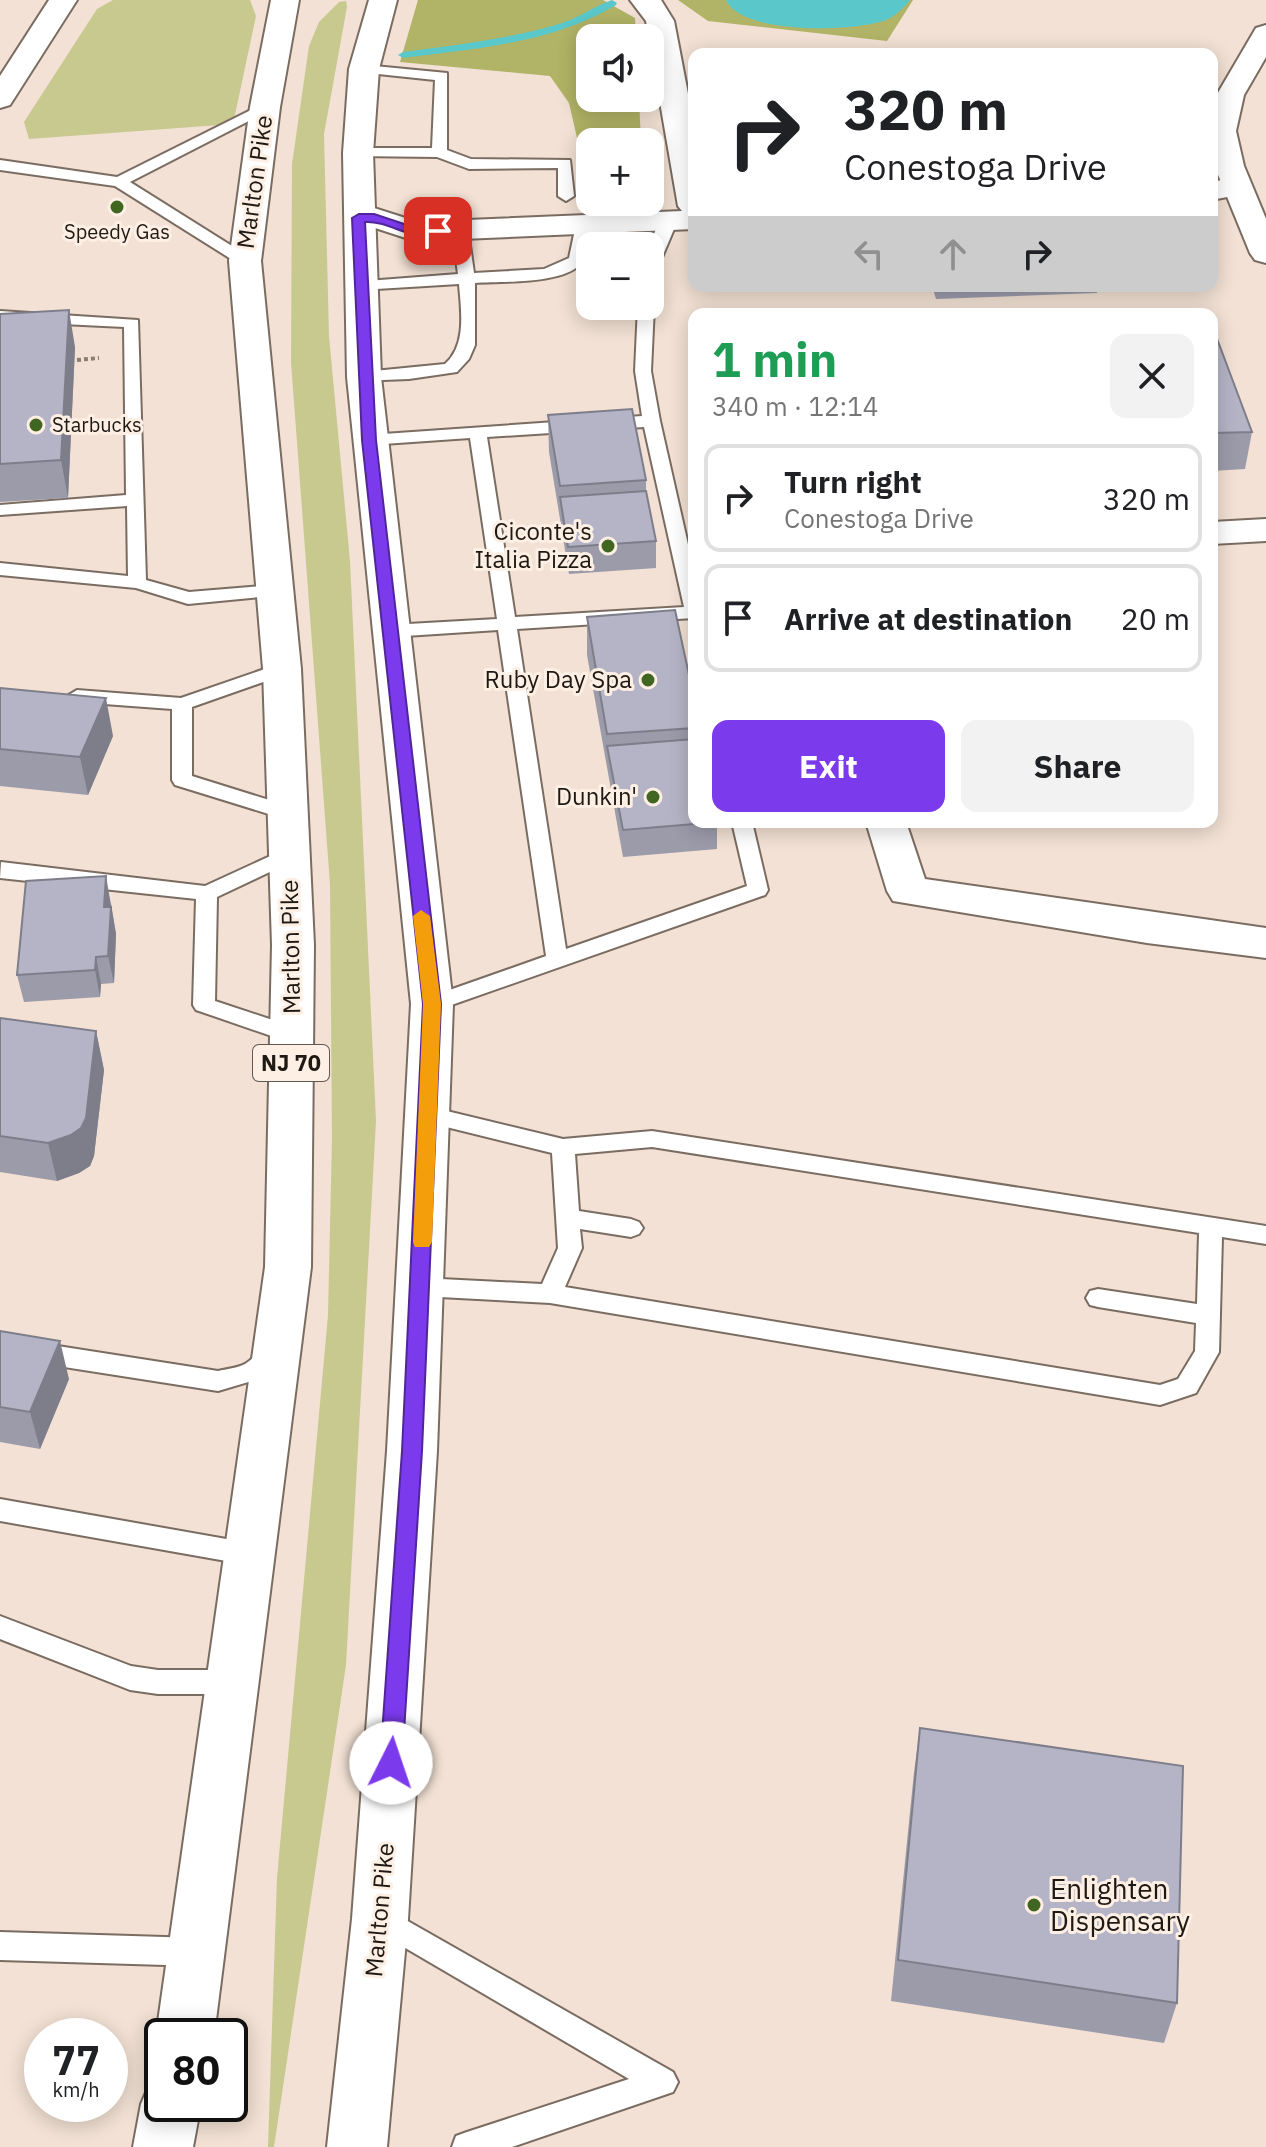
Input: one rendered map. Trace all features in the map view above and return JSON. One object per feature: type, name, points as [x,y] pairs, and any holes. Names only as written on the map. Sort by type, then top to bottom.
[{"type":"main road","points":[[0,99],[63,0]]},
{"type":"main road","name":"Marlton Pike","points":[[188,2018],[288,1267],[293,945],[282,669],[245,261],[265,107],[285,0]]},
{"type":"main road","name":"Marlton Pike","points":[[357,2147],[380,1919],[421,1287],[432,1004],[364,377],[360,285],[367,218],[358,153],[364,69],[383,0]]},
{"type":"main road","points":[[367,218],[415,232],[460,231],[569,203],[685,204],[660,21],[654,9],[644,0]]},
{"type":"main road","points":[[1266,34],[1227,101],[1220,120],[1231,186],[1266,253]]},
{"type":"main road","points":[[367,218],[414,203]]},
{"type":"main road","points":[[1218,533],[1266,530]]},
{"type":"main road","points":[[888,828],[908,891],[1266,943]]},
{"type":"lane","points":[[364,69],[442,76],[439,152]]},
{"type":"lane","points":[[119,182],[265,107]]},
{"type":"lane","points":[[358,153],[439,152],[469,164],[565,163],[579,256],[570,268],[544,274],[360,285]]},
{"type":"lane","points":[[0,165],[119,182],[245,261]]},
{"type":"lane","points":[[664,241],[685,204]]},
{"type":"lane","points":[[364,377],[452,368],[463,357],[470,329],[460,231]]},
{"type":"lane","points":[[0,316],[132,323],[137,583]]},
{"type":"lane","points":[[645,320],[643,371],[651,421],[688,585]]},
{"type":"lane","points":[[369,440],[651,421]]},
{"type":"lane","points":[[478,433],[557,959]]},
{"type":"lane","points":[[0,510],[135,500]]},
{"type":"lane","points":[[0,569],[137,583],[188,598],[274,591]]},
{"type":"lane","points":[[390,631],[688,612]]},
{"type":"lane","points":[[61,695],[182,704],[282,669]]},
{"type":"lane","points":[[0,871],[207,893],[289,833],[182,780],[182,704]]},
{"type":"lane","points":[[432,1004],[758,890],[743,828]]},
{"type":"lane","points":[[207,893],[204,1005],[292,1035]]},
{"type":"lane","points":[[426,1114],[563,1147],[652,1139],[1266,1235]]},
{"type":"lane","points":[[550,1294],[570,1248],[563,1147]]},
{"type":"lane","points":[[568,1218],[631,1228]]},
{"type":"lane","points":[[421,1287],[550,1294],[1160,1395],[1187,1386],[1207,1352],[1211,1226]]},
{"type":"lane","points":[[1098,1298],[1208,1315]]},
{"type":"lane","points":[[0,1347],[218,1381],[253,1371],[277,1348]]},
{"type":"lane","points":[[0,1510],[249,1554]]},
{"type":"lane","points":[[0,1627],[130,1678],[158,1682],[232,1682]]},
{"type":"lane","points":[[380,1919],[663,2082],[467,2147]]},
{"type":"lane","points":[[0,1946],[198,1952]]},
{"type":"green space","points":[[113,0],[250,0],[256,16],[233,124],[29,139],[24,122],[97,9]]},
{"type":"green space","points":[[418,0],[603,0],[635,18],[635,24],[576,24],[576,112],[640,112],[640,128],[576,128],[576,133],[569,103],[550,76],[400,62]]},
{"type":"green space","points":[[678,0],[913,0],[887,41],[708,21]]},
{"type":"green space","points":[[346,1],[324,134],[329,336],[350,561],[376,1121],[346,1665],[274,2147],[268,2147],[277,1878],[328,1315],[332,1138],[330,884],[291,362],[292,164],[309,46],[319,22],[339,2]]},
{"type":"water","points":[[726,0],[910,0],[886,20],[871,24],[800,28],[753,20],[736,11]]},
{"type":"building","name":"Starbucks","points":[[69,310],[61,460],[0,464],[0,314]]},
{"type":"building","points":[[1218,341],[1252,432],[1218,433]]},
{"type":"building","points":[[632,409],[646,480],[560,486],[548,415]]},
{"type":"building","points":[[646,491],[656,541],[568,547],[560,497]]},
{"type":"building","points":[[675,610],[688,670],[688,728],[607,734],[587,617]]},
{"type":"building","points":[[0,688],[106,698],[80,757],[0,749]]},
{"type":"building","points":[[688,739],[688,825],[623,830],[607,746]]},
{"type":"building","points":[[106,876],[104,907],[111,907],[108,956],[96,957],[95,970],[17,975],[26,881]]},
{"type":"building","points":[[0,1018],[96,1031],[86,1118],[81,1128],[71,1135],[48,1143],[0,1136]]},
{"type":"building","points":[[0,1331],[60,1341],[30,1412],[0,1407]]},
{"type":"building","name":"Enlighten Dispensary","points":[[920,1728],[1183,1766],[1177,2003],[898,1960]]},
{"type":"waterway","points":[[403,55],[542,32],[569,24],[612,3]]},
{"type":"slow traffic","points":[[421,916],[432,1004],[422,1242]]},
{"type":"place","name":"Speedy Gas","points":[[117,207]]},
{"type":"place","name":"Starbucks","points":[[36,425]]},
{"type":"place","name":"Ciconte's Italia Pizza","points":[[608,546]]},
{"type":"place","name":"Ruby Day Spa","points":[[648,680]]},
{"type":"place","name":"Dunkin'","points":[[653,797]]},
{"type":"place","name":"Enlighten Dispensary","points":[[1034,1905]]},
{"type":"route","points":[[391,1763],[421,1287],[432,1004],[369,440],[359,218],[374,217],[415,232],[438,231]]}]
